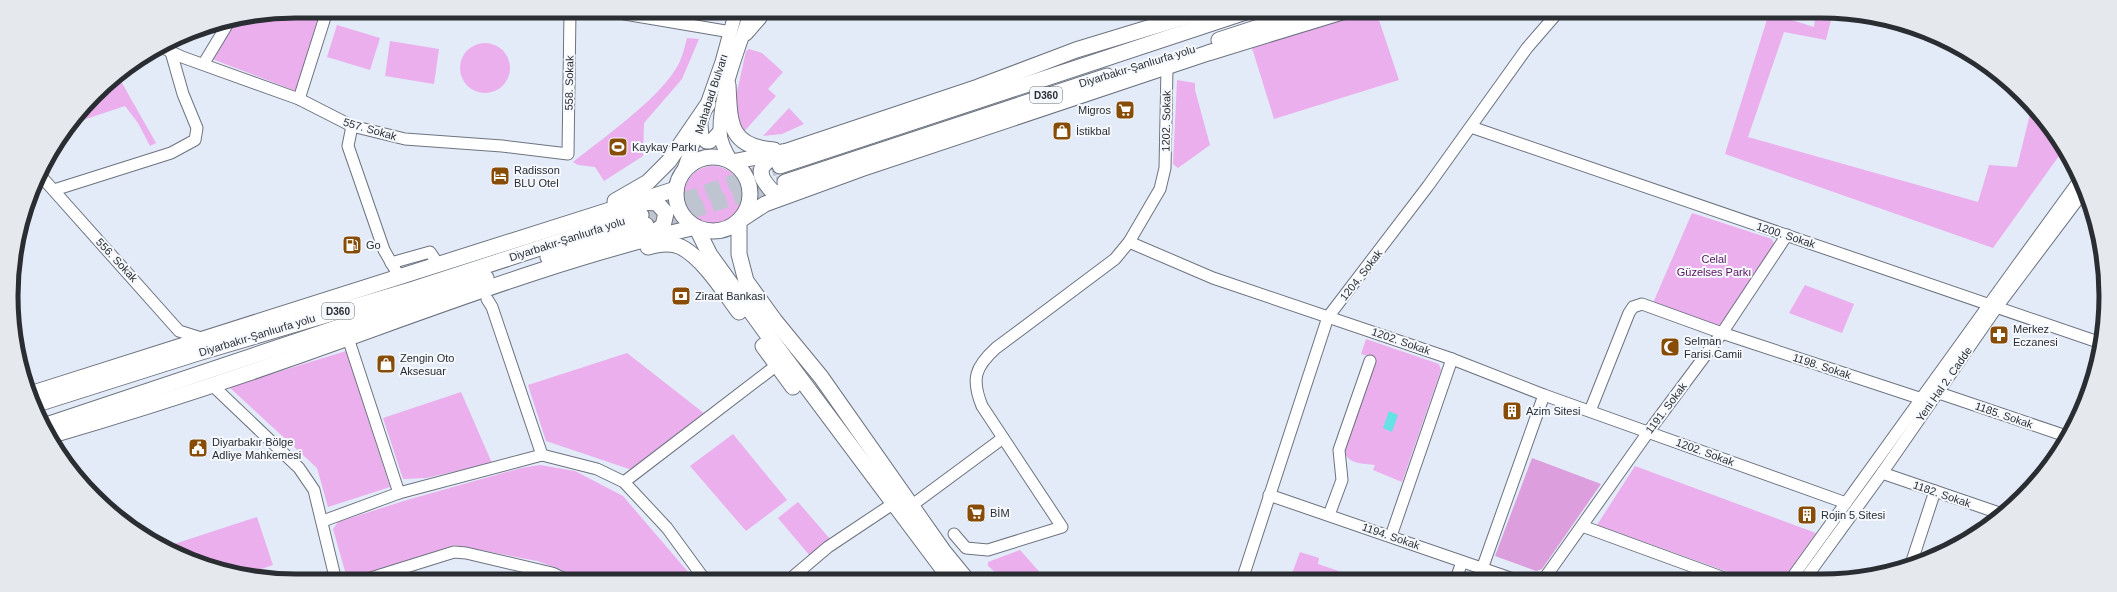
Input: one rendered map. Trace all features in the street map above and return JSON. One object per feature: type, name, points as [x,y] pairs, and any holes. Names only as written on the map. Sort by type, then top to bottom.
[{"type":"highway","points":[[732,162],[787,151],[1046,63],[1076,50],[1174,18]]},
{"type":"highway","name":"Diyarbakır-Şanlıurfa yolu","points":[[780,166],[1228,18]]},
{"type":"highway","name":"Diyarbakır-Şanlıurfa yolu","points":[[784,182],[1070,87],[1167,62],[1289,18]]},
{"type":"highway","points":[[962,574],[944,552],[821,377],[775,321],[746,281],[739,254],[739,221],[746,211],[750,201],[750,190],[744,174],[732,162],[720,158],[708,158],[697,161],[687,168],[679,182],[676,198],[680,211],[688,222],[696,227],[707,231],[719,231],[730,228],[739,221],[765,204],[1076,97],[1167,62],[1321,18]]},
{"type":"highway","points":[[1046,63],[1187,32]]},
{"type":"highway","points":[[728,85],[730,122],[740,138],[758,149],[787,151]]},
{"type":"highway","points":[[588,216],[648,182],[669,160],[708,104]]},
{"type":"highway","points":[[787,151],[767,161],[761,168],[761,175],[763,182],[773,192],[794,194]]},
{"type":"highway","points":[[225,334],[324,300],[400,278],[438,264],[630,202],[679,182]]},
{"type":"highway","points":[[55,434],[211,384],[244,375],[479,291],[643,226],[664,226],[666,212],[664,208],[653,202],[630,202]]},
{"type":"highway","points":[[643,226],[696,227]]},
{"type":"highway","name":"Diyarbakır-Şanlıurfa yolu","points":[[40,404],[198,353],[367,303],[643,226]]},
{"type":"highway","name":"Diyarbakır-Şanlıurfa yolu","points":[[49,424],[643,226]]},
{"type":"highway","points":[[696,227],[710,255],[762,328],[947,574]]},
{"type":"highway","points":[[407,317],[487,299],[540,279],[650,246],[666,244],[681,247],[697,258],[865,480],[890,499]]},
{"type":"highway","points":[[36,392],[74,381],[201,338],[367,303]]},
{"type":"highway","points":[[119,414],[184,378]]},
{"type":"highway","points":[[37,397],[74,381]]},
{"type":"main road","name":"Mahabad Bulvarı","points":[[679,182],[708,104],[734,18]]},
{"type":"main road","name":"Mahabad Bulvarı","points":[[732,162],[724,150],[720,132],[723,101],[749,18]]},
{"type":"main road","points":[[742,38],[760,18]]},
{"type":"main road","points":[[701,123],[702,137],[706,142],[710,142],[720,132]]},
{"type":"street","points":[[299,98],[325,18]]},
{"type":"street","name":"558. Sokak","points":[[568,154],[570,18]]},
{"type":"street","points":[[649,18],[731,32]]},
{"type":"street","name":"1204. Sokak","points":[[1244,574],[1328,317],[1472,127],[1527,48],[1553,18]]},
{"type":"street","points":[[204,63],[226,27]]},
{"type":"street","points":[[54,190],[171,153],[195,140],[197,128],[167,50]]},
{"type":"street","name":"557. Sokak","points":[[167,50],[299,98],[352,126],[406,139],[502,146],[568,154]]},
{"type":"street","name":"1202. Sokak","points":[[1167,62],[1165,168],[1160,189],[1129,242],[1213,278],[1452,358],[1544,395],[1649,431],[1846,503]]},
{"type":"street","points":[[352,126],[348,146],[384,250],[400,278]]},
{"type":"street","name":"1200. Sokak","points":[[1472,127],[2096,340]]},
{"type":"street","name":"556. Sokak","points":[[44,179],[137,281],[179,331],[201,338]]},
{"type":"street","points":[[1795,574],[1922,399],[1993,306],[2076,185]]},
{"type":"street","name":"Yeni Hal 2. Cadde","points":[[1809,574],[1939,393],[1993,306],[2080,196]]},
{"type":"street","name":"1191. Sokak","points":[[1548,574],[1649,431],[1722,333],[1786,235]]},
{"type":"street","points":[[954,534],[966,548],[988,550],[1062,527],[982,406],[977,393],[977,377],[981,362],[996,348],[1115,259],[1129,242]]},
{"type":"street","points":[[391,263],[430,252],[438,264]]},
{"type":"street","points":[[487,299],[492,307],[542,455]]},
{"type":"street","name":"1198. Sokak","points":[[1590,411],[1633,307],[1642,304],[1722,333],[1922,399]]},
{"type":"street","points":[[348,338],[399,493]]},
{"type":"street","points":[[1391,536],[1452,358]]},
{"type":"street","points":[[1329,515],[1342,480],[1339,450],[1370,361]]},
{"type":"street","points":[[624,482],[777,365]]},
{"type":"street","points":[[211,384],[299,468],[314,490],[323,521],[334,574]]},
{"type":"street","name":"1185. Sokak","points":[[1939,393],[2062,435]]},
{"type":"street","points":[[1482,569],[1544,395]]},
{"type":"street","points":[[912,506],[1003,438]]},
{"type":"street","points":[[323,521],[399,493],[542,455],[597,469],[624,482],[667,528],[701,574]]},
{"type":"street","name":"1182. Sokak","points":[[1882,473],[1996,512]]},
{"type":"street","points":[[1913,558],[1935,491]]},
{"type":"street","name":"1194. Sokak","points":[[1269,495],[1498,574]]},
{"type":"street","points":[[796,574],[890,499]]},
{"type":"street","points":[[1582,526],[1713,574]]},
{"type":"street","points":[[383,574],[454,552],[466,553],[554,574]]},
{"type":"street","points":[[1458,574],[1462,562]]},
{"type":"green space","points":[[318,18],[296,91],[212,59],[233,25],[260,20]]},
{"type":"green space","points":[[1344,18],[1378,18],[1399,80],[1274,119],[1252,48]]},
{"type":"green space","points":[[1767,18],[1785,18],[1814,27],[1815,18],[1831,19],[1826,40],[1784,32],[1748,137],[1978,202],[1989,165],[2017,167],[2030,113],[2042,127],[2060,154],[1993,248],[1725,154]]},
{"type":"green space","points":[[337,25],[380,38],[370,70],[327,57]]},
{"type":"green space","points":[[687,38],[699,39],[682,79],[644,123],[643,156],[604,181],[595,167],[578,165],[573,162],[616,129],[648,101],[673,74],[680,61]]},
{"type":"green space","points":[[390,41],[439,49],[434,84],[385,76]]},
{"type":"green space","points":[[485,43],[495,45],[503,50],[508,58],[510,68],[508,78],[503,86],[495,91],[485,93],[475,91],[467,86],[462,78],[460,68],[462,58],[467,50],[475,45]]},
{"type":"green space","points":[[749,49],[762,53],[783,72],[768,89],[776,96],[741,135],[733,110],[746,51]]},
{"type":"green space","points":[[1177,80],[1195,83],[1195,90],[1210,145],[1178,168],[1173,164]]},
{"type":"green space","points":[[121,81],[156,143],[150,146],[138,123],[125,106],[80,121],[99,99]]},
{"type":"green space","points":[[789,108],[804,124],[782,134],[763,136]]},
{"type":"green space","points":[[707,166],[719,166],[734,174],[742,189],[742,201],[734,216],[719,224],[707,224],[692,216],[684,201],[684,189],[692,174]]},
{"type":"green space","name":"Celal Güzelses Parkı","points":[[1692,213],[1772,239],[1774,244],[1724,330],[1653,303]]},
{"type":"green space","points":[[1805,285],[1854,304],[1842,333],[1789,313]]},
{"type":"green space","points":[[1366,339],[1439,364],[1441,370],[1402,482],[1373,470],[1375,465],[1352,461],[1346,456],[1344,451],[1373,358],[1361,354]]},
{"type":"green space","points":[[346,351],[390,487],[328,507],[317,468],[229,387]]},
{"type":"green space","points":[[627,353],[705,414],[632,470],[546,441],[528,385]]},
{"type":"green space","points":[[461,392],[492,463],[426,478],[403,479],[383,418]]},
{"type":"green space","points":[[733,434],[787,500],[746,531],[690,466]]},
{"type":"green space","points":[[540,465],[575,471],[623,496],[690,574],[569,574],[562,570],[537,561],[454,545],[370,574],[346,574],[333,529],[338,522],[407,500],[521,468]]},
{"type":"green space","points":[[1635,466],[1816,533],[1787,574],[1734,574],[1597,525]]},
{"type":"green space","points":[[798,502],[830,539],[810,556],[778,518]]},
{"type":"green space","points":[[257,517],[273,565],[255,571],[242,569],[224,565],[190,553],[172,545]]},
{"type":"green space","points":[[1020,550],[1041,574],[997,574],[988,566],[988,562]]},
{"type":"green space","points":[[1300,552],[1319,558],[1318,564],[1347,574],[1292,574]]},
{"type":"shaded area","points":[[1532,458],[1601,484],[1542,569],[1536,571],[1495,556]]},
{"type":"water","points":[[1389,411],[1398,415],[1392,432],[1383,428]]},
{"type":"tunnel","points":[[641,215],[780,166]]},
{"type":"tunnel","points":[[646,225],[785,182]]},
{"type":"place","name":"Migros","points":[[1125,110]]},
{"type":"place","name":"İstikbal","points":[[1062,131]]},
{"type":"place","name":"Kaykay Parkı","points":[[618,147]]},
{"type":"place","name":"Radisson BLU Otel","points":[[500,176]]},
{"type":"place","name":"Go","points":[[352,245]]},
{"type":"place","name":"Ziraat Bankası","points":[[681,296]]},
{"type":"place","name":"Merkez Eczanesi","points":[[1999,335]]},
{"type":"place","name":"Selman Farisi Camii","points":[[1670,347]]},
{"type":"place","name":"Zengin Oto Aksesuar","points":[[386,364]]},
{"type":"place","name":"Azim Sitesi","points":[[1512,411]]},
{"type":"place","name":"Diyarbakır Bölge Adliye Mahkemesi","points":[[198,448]]},
{"type":"place","name":"BİM","points":[[976,513]]},
{"type":"place","name":"Rojin 5 Sitesi","points":[[1807,515]]}]
